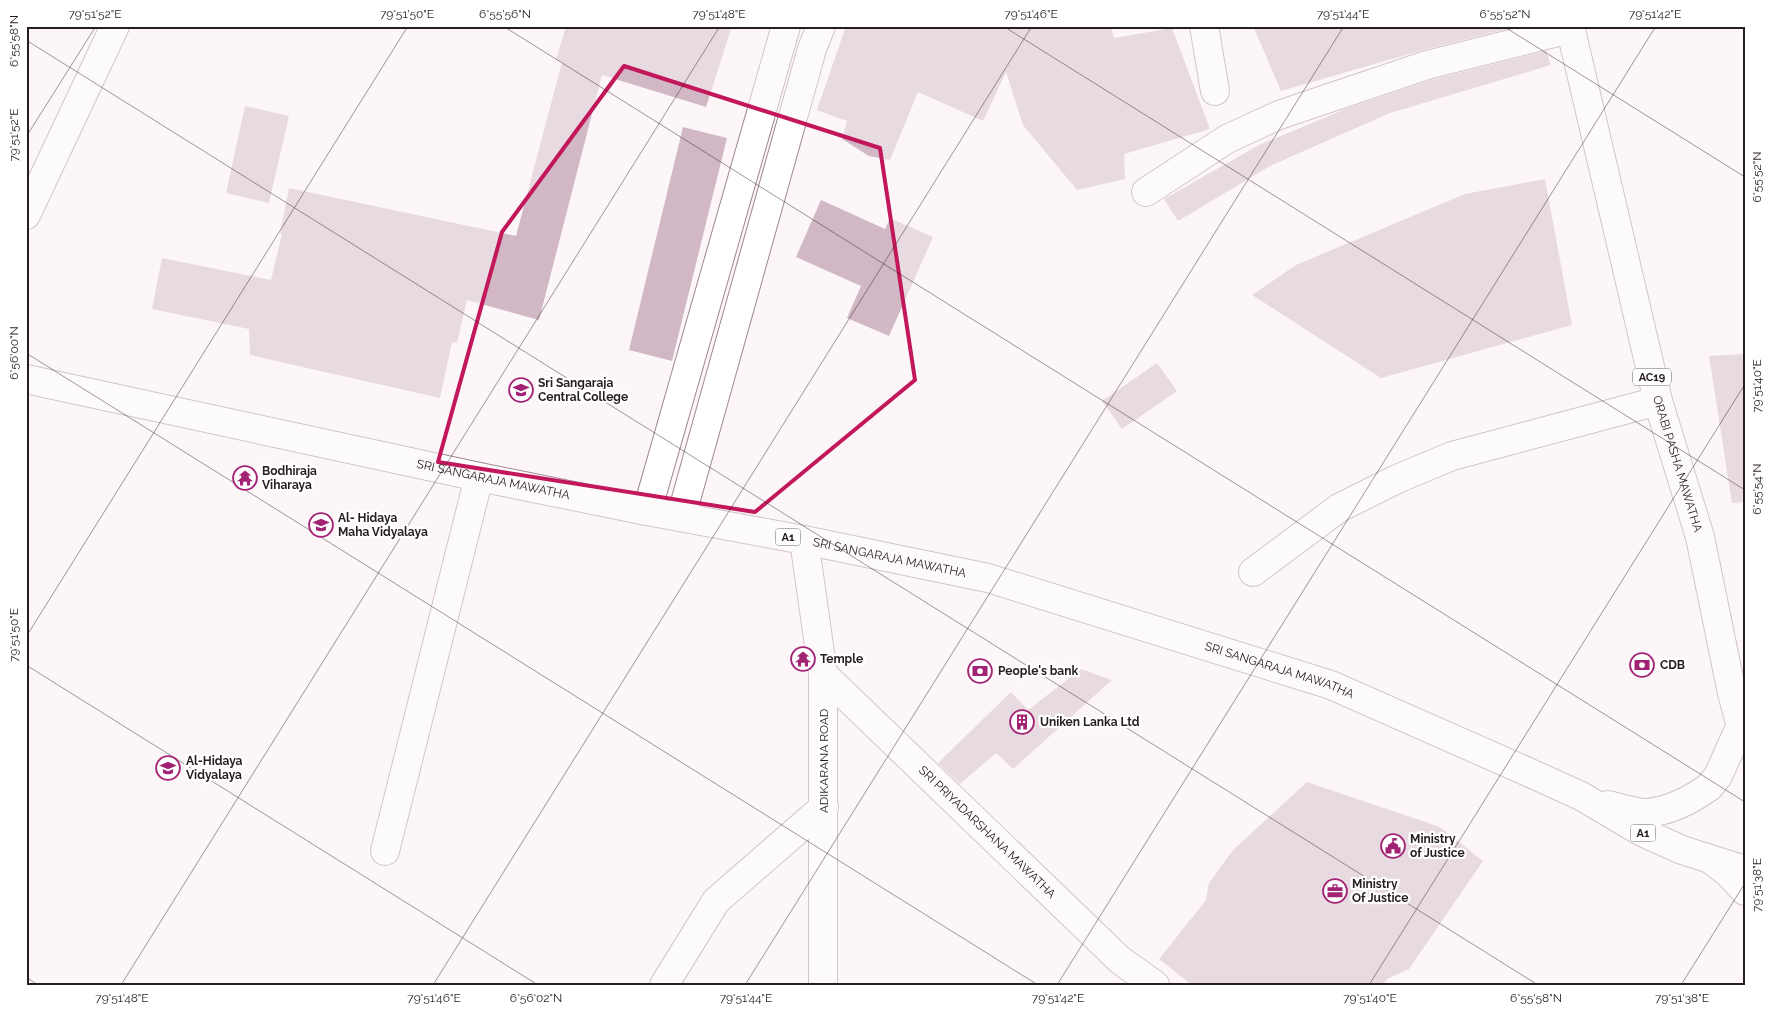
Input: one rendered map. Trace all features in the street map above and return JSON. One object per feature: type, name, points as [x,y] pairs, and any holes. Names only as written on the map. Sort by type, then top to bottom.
[{"type":"main road","points":[[26,215],[115,26]]},
{"type":"main road","points":[[647,511],[786,26]]},
{"type":"main road","points":[[681,517],[810,59],[821,26]]},
{"type":"main road","points":[[1204,26],[1215,91]]},
{"type":"main road","points":[[1146,192],[1227,140],[1279,115],[1427,65],[1570,28]]},
{"type":"main road","name":"ORABI PASHA MAWATHA","points":[[1570,28],[1658,401],[1700,537],[1743,735],[1709,788]]},
{"type":"main road","name":"SRI SANGARAJA MAWATHA","points":[[26,379],[479,477],[988,578],[1330,685],[1581,796],[1642,832],[1682,850],[1745,870]]},
{"type":"main road","points":[[1253,572],[1340,508],[1397,479],[1452,456],[1658,401]]},
{"type":"main road","points":[[385,851],[479,477]]},
{"type":"main road","name":"ADIKARANA ROAD","points":[[804,540],[824,674],[823,985]]},
{"type":"main road","name":"SRI PRIYADARSHANA MAWATHA","points":[[824,674],[1120,960],[1155,985]]},
{"type":"main road","name":"SRI SANGARAJA MAWATHA","points":[[1581,796],[1646,813],[1692,800],[1709,788]]},
{"type":"main road","points":[[664,985],[716,901],[824,807]]},
{"type":"main road","points":[[1710,859],[1728,873],[1745,891]]},
{"type":"highlighted area","points":[[624,66],[880,148],[915,380],[755,512],[438,462],[502,232]]},
{"type":"building","points":[[566,26],[732,26],[706,107],[602,75],[539,320],[467,300],[457,343],[452,342],[440,398],[250,355],[249,329],[152,309],[162,258],[271,280],[282,234],[280,233],[289,188],[516,236],[562,62],[556,60]]},
{"type":"building","points":[[846,26],[1111,26],[1114,38],[1172,28],[1210,129],[1124,154],[1125,179],[1077,190],[1023,125],[1006,72],[983,121],[918,92],[890,160],[869,156],[842,139],[847,121],[817,110]]},
{"type":"building","points":[[1253,26],[1517,26],[1423,50],[1281,91]]},
{"type":"building","points":[[1546,51],[1551,65],[1390,113],[1270,166],[1178,221],[1164,199],[1259,145],[1348,108],[1431,80]]},
{"type":"building","points":[[245,106],[289,116],[269,203],[226,193]]},
{"type":"building","points":[[683,127],[727,138],[672,361],[629,350]]},
{"type":"building","points":[[1545,179],[1572,325],[1381,378],[1252,295],[1296,265],[1465,194]]},
{"type":"building","points":[[821,200],[885,229],[890,218],[933,237],[889,336],[847,318],[861,286],[796,257]]},
{"type":"building","points":[[1745,354],[1745,502],[1732,503],[1709,356]]},
{"type":"building","points":[[1157,363],[1177,391],[1122,429],[1102,401]]},
{"type":"building","name":"Uniken Lanka Ltd","points":[[1081,669],[1112,680],[1013,769],[996,753],[960,784],[938,763],[1011,692],[1028,710]]},
{"type":"building","name":"Ministry Of Justice","points":[[1307,782],[1440,827],[1483,861],[1409,969],[1387,979],[1383,985],[1192,985],[1159,959],[1206,900],[1209,883],[1233,850]]},
{"type":"place","name":"Sri Sangaraja Central College","points":[[521,390]]},
{"type":"place","name":"Bodhiraja Viharaya","points":[[245,478]]},
{"type":"place","name":"Al- Hidaya Maha Vidyalaya","points":[[321,525]]},
{"type":"place","name":"Temple","points":[[803,659]]},
{"type":"place","name":"CDB","points":[[1642,665]]},
{"type":"place","name":"People's bank","points":[[980,671]]},
{"type":"place","name":"Uniken Lanka Ltd","points":[[1022,722]]},
{"type":"place","name":"Al-Hidaya Vidyalaya","points":[[168,768]]},
{"type":"place","name":"Ministry of Justice","points":[[1393,846]]},
{"type":"place","name":"Ministry Of Justice","points":[[1335,891]]}]
